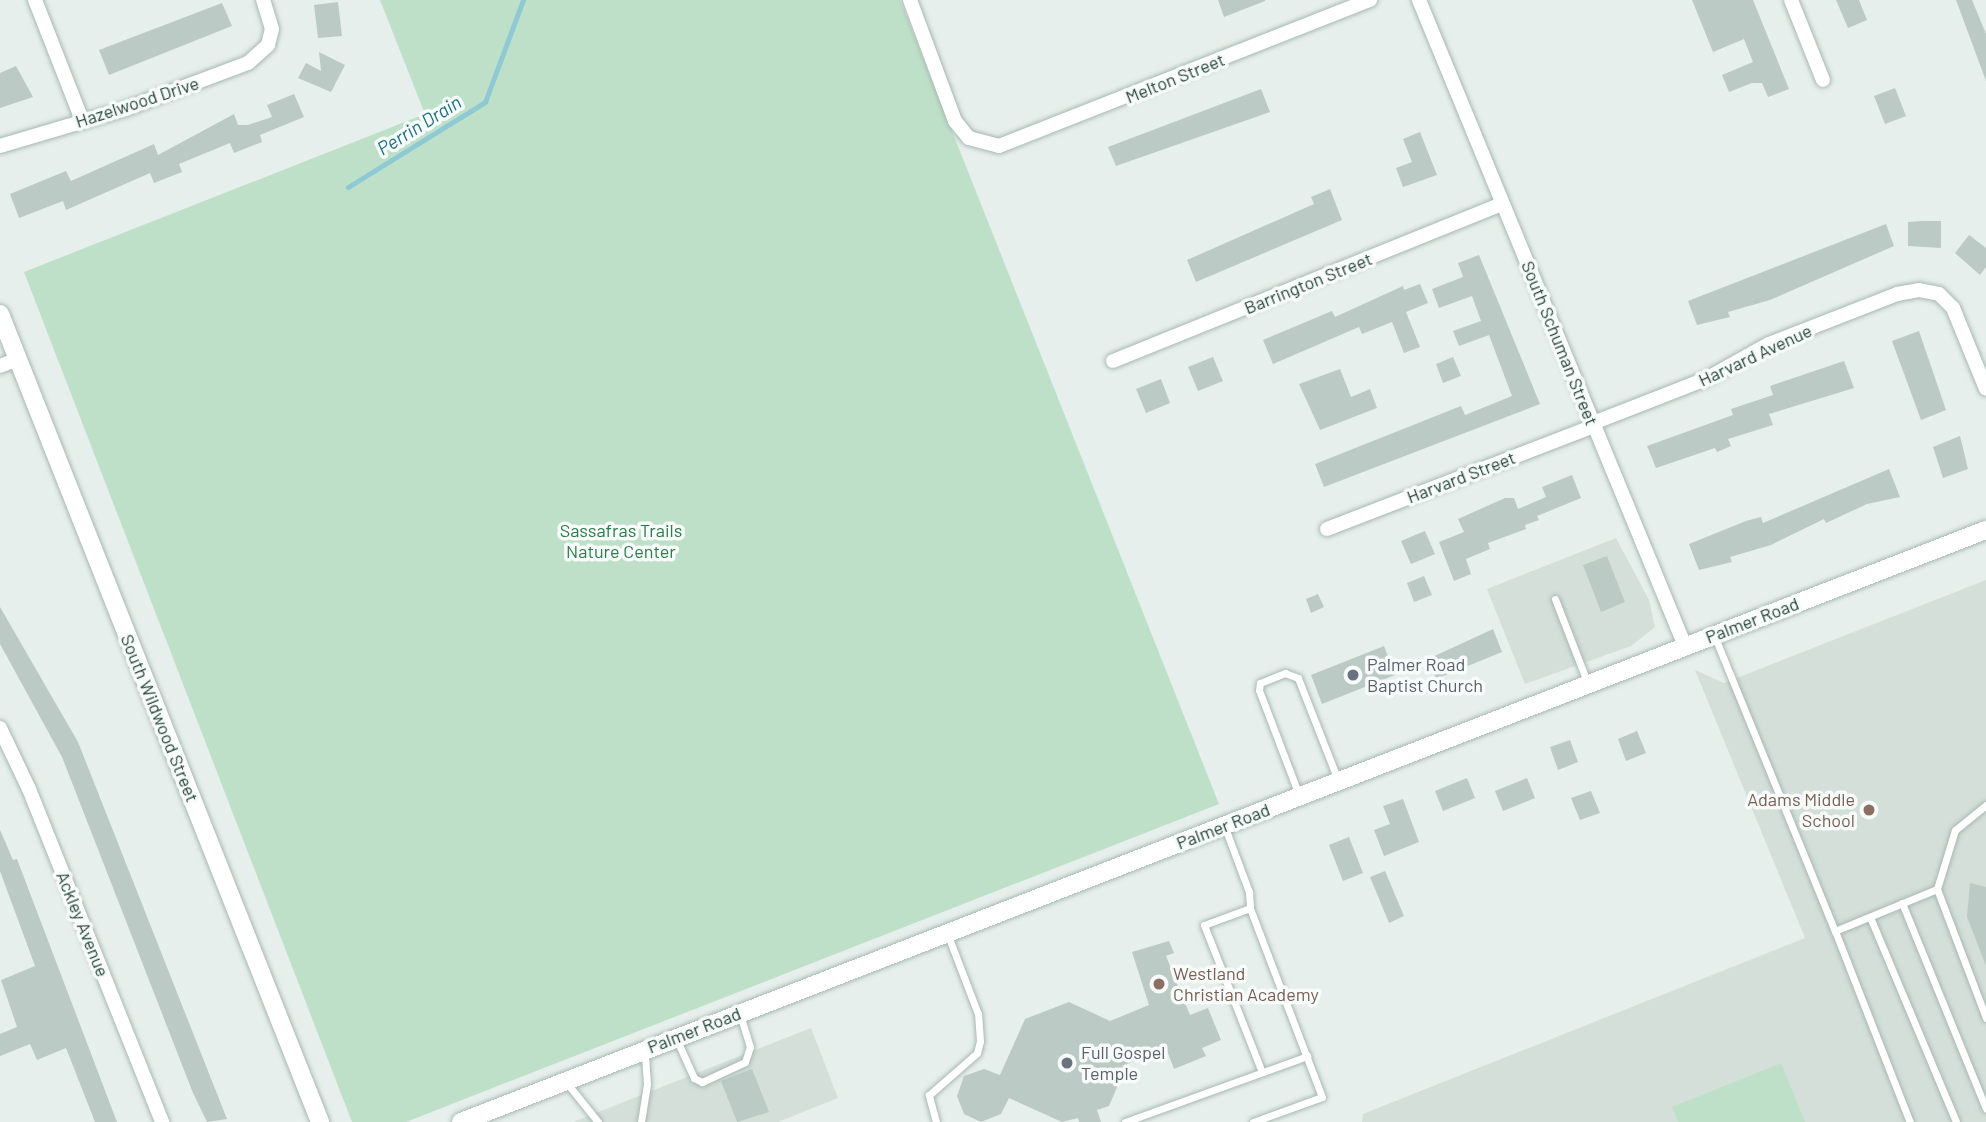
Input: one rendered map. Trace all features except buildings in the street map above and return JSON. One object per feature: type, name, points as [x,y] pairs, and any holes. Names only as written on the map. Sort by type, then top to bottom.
[{"type":"street","points":[[36,0],[82,120]]},
{"type":"street","name":"Hazelwood Drive","points":[[0,146],[231,71],[268,45],[271,29],[264,0]]},
{"type":"street","name":"Melton Street","points":[[910,0],[955,121],[979,143],[1009,144],[1370,0]]},
{"type":"street","name":"South Schuman Street","points":[[1419,0],[1685,646]]},
{"type":"street","points":[[1791,0],[1823,80]]},
{"type":"street","name":"Barrington Street","points":[[1113,361],[1502,204]]},
{"type":"street","name":"Harvard Avenue","points":[[1594,424],[1706,379],[1769,344],[1896,294],[1930,292],[1953,308],[1986,389]]},
{"type":"street","name":"South Wildwood Street","points":[[0,314],[320,1122]]},
{"type":"street","points":[[0,366],[17,359]]},
{"type":"street","name":"Harvard Street","points":[[1327,529],[1594,424]]},
{"type":"street","name":"Palmer Road","points":[[461,1122],[1986,530]]},
{"type":"street","name":"Ackley Avenue","points":[[0,728],[29,789],[162,1122]]},
{"type":"lane","points":[[1555,599],[1588,685]]},
{"type":"lane","points":[[1714,635],[1910,1122]]},
{"type":"lane","points":[[1299,796],[1260,683],[1285,674],[1298,678],[1339,781]]},
{"type":"lane","points":[[1986,805],[1955,830],[1937,889],[1986,1018]]},
{"type":"lane","points":[[1224,825],[1249,892],[1250,908],[1322,1097],[1254,1122]]},
{"type":"lane","points":[[1835,931],[1937,889]]},
{"type":"lane","points":[[1902,903],[1986,1109]]},
{"type":"lane","points":[[1250,908],[1204,925],[1262,1072]]},
{"type":"lane","points":[[1870,917],[1956,1122]]},
{"type":"lane","points":[[936,1122],[929,1095],[977,1053],[980,1041],[978,1014],[947,933]]},
{"type":"lane","points":[[676,1038],[694,1078],[702,1082],[745,1062],[750,1046],[739,1013]]},
{"type":"lane","points":[[641,1122],[647,1084],[645,1050]]},
{"type":"lane","points":[[1125,1122],[1307,1056]]},
{"type":"lane","points":[[565,1081],[598,1122]]},
{"type":"shaded area","points":[[1616,538],[1649,600],[1655,627],[1631,646],[1525,684],[1487,589]]},
{"type":"shaded area","name":"Adams Middle School","points":[[1986,580],[1986,1122],[1362,1122],[1363,1114],[1805,938],[1695,670],[1724,683]]},
{"type":"shaded area","points":[[811,1028],[838,1098],[778,1122],[573,1122]]},
{"type":"green space","name":"Sassafras Trails Nature Center","points":[[380,0],[900,0],[1219,804],[406,1122],[352,1122],[24,272],[425,114]]},
{"type":"green space","points":[[1781,1063],[1805,1122],[1678,1122],[1672,1107]]},
{"type":"waterway","name":"Perrin Drain","points":[[348,187],[485,102],[523,0]]},
{"type":"place","name":"Palmer Road Baptist Church","points":[[1353,675]]},
{"type":"place","name":"Adams Middle School","points":[[1869,810]]},
{"type":"place","name":"Westland Christian Academy","points":[[1159,984]]},
{"type":"place","name":"Full Gospel Temple","points":[[1067,1063]]}]
